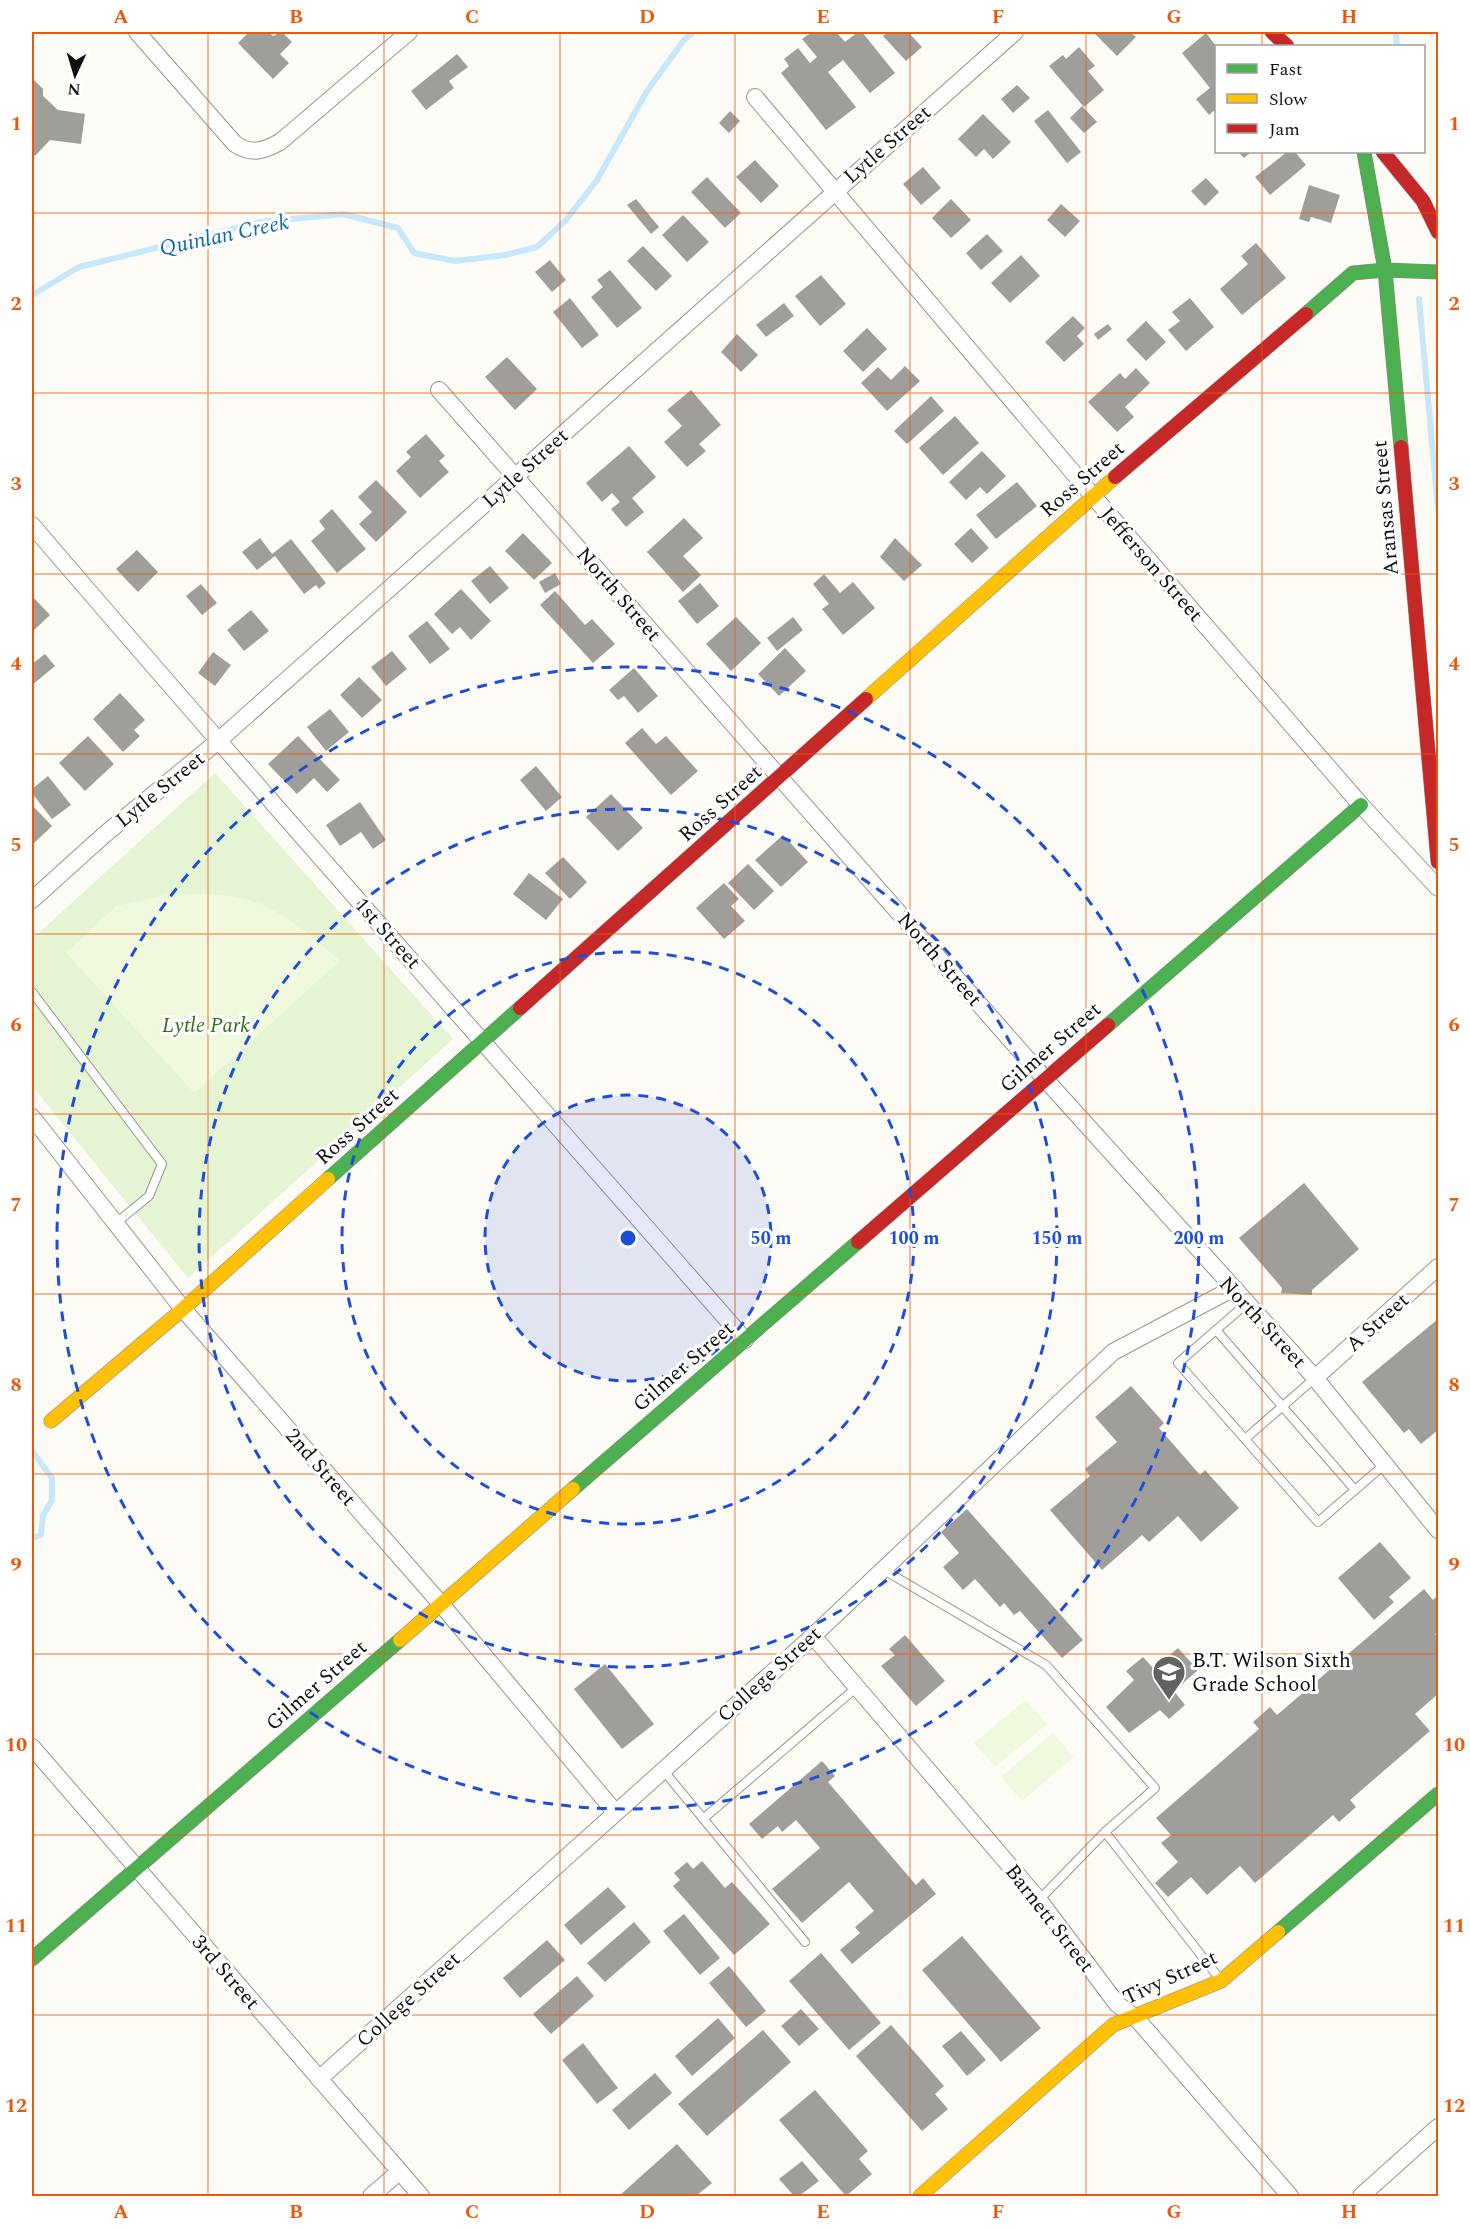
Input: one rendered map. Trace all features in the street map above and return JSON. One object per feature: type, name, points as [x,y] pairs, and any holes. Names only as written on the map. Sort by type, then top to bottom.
[{"type":"street","points":[[137,32],[235,144],[245,151],[263,152],[280,142],[409,32]]},
{"type":"street","name":"Lytle Street","points":[[32,900],[104,835],[217,742],[1015,32]]},
{"type":"street","points":[[1272,32],[1286,45]]},
{"type":"street","name":"Jefferson Street","points":[[755,97],[836,189],[1093,496],[1361,805],[1438,888]]},
{"type":"street","name":"Aransas Street","points":[[1364,153],[1385,270],[1438,862]]},
{"type":"street","points":[[1384,153],[1423,201],[1438,232]]},
{"type":"street","name":"Ross Street","points":[[51,1422],[183,1309],[1093,496],[1353,273],[1385,270],[1438,272]]},
{"type":"street","name":"North Street","points":[[439,390],[1045,1079],[1232,1289],[1315,1378],[1438,1530]]},
{"type":"street","name":"1st Street","points":[[32,525],[217,742],[484,1041],[745,1340]]},
{"type":"street","name":"Gilmer Street","points":[[32,1959],[1361,805]]},
{"type":"street","name":"2nd Street","points":[[32,1117],[183,1309],[441,1604],[615,1812]]},
{"type":"street","name":"A Street","points":[[1315,1378],[1438,1267]]},
{"type":"street","name":"College Street","points":[[319,2079],[813,1636],[1113,1352],[1232,1289]]},
{"type":"street","name":"Barnett Street","points":[[813,1636],[1039,1900],[1117,2004],[1136,2018],[1290,2196]]},
{"type":"street","name":"3rd Street","points":[[32,1747],[421,2196]]},
{"type":"street","name":"Tivy Street","points":[[920,2196],[1113,2025],[1136,2018],[1221,1981],[1438,1794]]},
{"type":"street","points":[[1361,2196],[1438,2127]]},
{"type":"street","points":[[371,2196],[399,2172]]},
{"type":"lane","points":[[32,992],[162,1164],[148,1196],[116,1223]]},
{"type":"lane","points":[[1246,1304],[1178,1364],[1318,1522],[1385,1464]]},
{"type":"lane","points":[[1216,1330],[1355,1490]]},
{"type":"lane","points":[[1245,1439],[1315,1378]]},
{"type":"lane","points":[[882,1569],[1046,1665],[1155,1788],[1105,1832],[1039,1900]]},
{"type":"lane","points":[[703,1819],[857,1687]]},
{"type":"lane","points":[[662,1770],[805,1942]]},
{"type":"lane","points":[[1105,1832],[1221,1981]]},
{"type":"green space","name":"Lytle Park","points":[[215,773],[453,1039],[188,1278],[32,1086],[32,939]]},
{"type":"green space","points":[[171,894],[224,896],[245,899],[266,906],[300,927],[340,961],[194,1093],[66,953],[116,906]]},
{"type":"green space","points":[[1026,1700],[1047,1724],[995,1767],[974,1743]]},
{"type":"green space","points":[[1053,1733],[1074,1757],[1022,1801],[1001,1777]]},
{"type":"building","points":[[249,32],[269,32],[273,36],[282,32],[292,42],[280,54],[289,63],[273,79],[238,43]]},
{"type":"building","points":[[812,32],[836,32],[845,42],[858,32],[862,32],[895,73],[870,93],[843,60],[828,72],[856,107],[826,130],[781,73],[789,66],[784,59],[798,48],[810,63],[817,57],[802,39]]},
{"type":"building","points":[[888,32],[908,32],[922,47],[906,61],[883,36]]},
{"type":"building","points":[[1093,32],[1130,32],[1136,37],[1117,56]]},
{"type":"building","points":[[1206,33],[1215,45],[1215,110],[1209,115],[1196,99],[1210,88],[1182,53]]},
{"type":"building","points":[[1079,47],[1095,66],[1088,71],[1104,90],[1084,107],[1049,66],[1063,55],[1066,59]]},
{"type":"building","points":[[457,54],[468,67],[449,81],[454,88],[426,110],[411,91]]},
{"type":"building","points":[[32,78],[43,89],[43,96],[58,110],[85,114],[81,144],[50,140],[35,156],[32,152]]},
{"type":"building","points":[[1017,85],[1030,98],[1013,113],[1001,99]]},
{"type":"building","points":[[1082,106],[1097,122],[1084,133],[1070,118]]},
{"type":"building","points":[[1048,110],[1081,152],[1067,163],[1034,121]]},
{"type":"building","points":[[730,111],[740,121],[729,133],[719,123]]},
{"type":"building","points":[[983,114],[1011,142],[993,159],[984,149],[976,157],[958,139]]},
{"type":"building","points":[[1239,153],[1250,153],[1244,158]]},
{"type":"building","points":[[1286,153],[1296,153],[1306,165],[1270,195],[1255,177]]},
{"type":"building","points":[[755,160],[779,186],[761,203],[736,177]]},
{"type":"building","points":[[923,167],[941,188],[921,205],[903,184]]},
{"type":"building","points":[[707,177],[741,213],[725,228],[691,192]]},
{"type":"building","points":[[1206,178],[1219,192],[1205,206],[1191,191]]},
{"type":"building","points":[[1309,185],[1340,195],[1331,223],[1311,217],[1309,222],[1299,219]]},
{"type":"building","points":[[636,199],[659,227],[651,234],[627,205]]},
{"type":"building","points":[[951,199],[971,220],[951,238],[932,218]]},
{"type":"building","points":[[1061,204],[1080,221],[1065,237],[1047,220]]},
{"type":"building","points":[[683,215],[709,242],[687,262],[662,235]]},
{"type":"building","points":[[987,234],[1003,251],[981,270],[966,253]]},
{"type":"building","points":[[1256,243],[1286,278],[1242,315],[1220,289],[1248,264],[1241,256]]},
{"type":"building","points":[[643,246],[672,276],[656,291],[627,261]]},
{"type":"building","points":[[1021,255],[1040,276],[1010,303],[991,283]]},
{"type":"building","points":[[550,260],[566,280],[552,292],[535,272]]},
{"type":"building","points":[[610,270],[642,308],[617,328],[591,297],[603,287],[597,280]]},
{"type":"building","points":[[821,275],[846,304],[820,326],[795,296]]},
{"type":"building","points":[[570,298],[599,335],[582,348],[553,312]]},
{"type":"building","points":[[1190,298],[1214,327],[1186,351],[1168,330],[1180,321],[1172,312]]},
{"type":"building","points":[[784,303],[794,316],[766,337],[756,325]]},
{"type":"building","points":[[1073,316],[1085,328],[1077,336],[1084,344],[1064,362],[1045,342]]},
{"type":"building","points":[[1146,321],[1166,342],[1146,361],[1126,340]]},
{"type":"building","points":[[1108,324],[1112,329],[1098,340],[1094,334]]},
{"type":"building","points":[[867,328],[887,349],[863,372],[843,351]]},
{"type":"building","points":[[737,334],[758,355],[741,372],[721,352]]},
{"type":"building","points":[[507,357],[537,389],[515,410],[485,377]]},
{"type":"building","points":[[905,366],[920,381],[887,411],[861,383],[878,367],[891,380]]},
{"type":"building","points":[[1136,368],[1150,383],[1125,407],[1134,417],[1117,432],[1088,402],[1120,373],[1125,379]]},
{"type":"building","points":[[691,390],[721,425],[699,444],[706,451],[687,467],[664,442],[682,426],[667,410]]},
{"type":"building","points":[[931,396],[944,411],[907,444],[894,431]]},
{"type":"building","points":[[955,416],[979,443],[943,475],[919,448]]},
{"type":"building","points":[[426,434],[445,456],[439,461],[449,472],[420,498],[396,471],[411,457],[406,452]]},
{"type":"building","points":[[629,446],[656,477],[632,498],[644,512],[626,527],[611,509],[620,502],[612,493],[602,502],[586,483]]},
{"type":"building","points":[[982,451],[1006,476],[987,494],[980,487],[966,500],[949,482]]},
{"type":"building","points":[[376,480],[407,512],[376,542],[359,524],[372,512],[358,497]]},
{"type":"building","points":[[1017,482],[1037,506],[996,539],[976,515]]},
{"type":"building","points":[[332,509],[366,549],[337,573],[311,541],[325,529],[319,521]]},
{"type":"building","points":[[684,518],[703,538],[683,556],[701,575],[683,592],[647,552]]},
{"type":"building","points":[[971,528],[989,548],[972,563],[954,544]]},
{"type":"building","points":[[523,533],[552,563],[534,580],[505,551]]},
{"type":"building","points":[[260,538],[272,554],[291,539],[326,583],[319,589],[316,585],[304,594],[275,556],[257,570],[242,552]]},
{"type":"building","points":[[895,538],[922,565],[904,581],[880,557]]},
{"type":"building","points":[[137,550],[158,572],[138,592],[116,569]]},
{"type":"building","points":[[490,566],[509,588],[490,604],[471,581]]},
{"type":"building","points":[[555,573],[561,584],[545,593],[539,582]]},
{"type":"building","points":[[824,574],[840,593],[853,582],[875,608],[843,635],[822,609],[829,604],[813,584]]},
{"type":"building","points":[[700,583],[719,606],[697,624],[678,601]]},
{"type":"building","points":[[201,584],[217,603],[202,615],[186,596]]},
{"type":"building","points":[[461,589],[491,621],[471,640],[460,627],[452,634],[434,614]]},
{"type":"building","points":[[555,591],[585,625],[592,619],[615,644],[593,663],[540,605]]},
{"type":"building","points":[[32,596],[50,615],[32,632]]},
{"type":"building","points":[[251,610],[269,631],[244,651],[227,630]]},
{"type":"building","points":[[736,617],[761,643],[731,671],[706,644]]},
{"type":"building","points":[[793,617],[803,630],[777,651],[767,638]]},
{"type":"building","points":[[427,621],[450,649],[430,664],[408,636]]},
{"type":"building","points":[[785,648],[806,671],[779,696],[758,674]]},
{"type":"building","points":[[392,651],[407,669],[386,686],[371,667]]},
{"type":"building","points":[[213,652],[231,665],[215,686],[198,673]]},
{"type":"building","points":[[45,654],[55,666],[32,685],[32,664]]},
{"type":"building","points":[[634,668],[658,696],[638,713],[624,696],[618,700],[609,690]]},
{"type":"building","points":[[359,677],[382,700],[362,718],[340,695]]},
{"type":"building","points":[[120,693],[145,720],[134,730],[140,736],[123,752],[93,719]]},
{"type":"building","points":[[330,709],[349,732],[326,751],[307,727]]},
{"type":"building","points":[[642,728],[656,744],[666,736],[698,771],[671,795],[625,743]]},
{"type":"building","points":[[88,736],[114,764],[85,791],[59,763]]},
{"type":"building","points":[[298,736],[340,780],[327,792],[314,778],[297,794],[268,764]]},
{"type":"building","points":[[536,766],[562,797],[546,811],[520,780]]},
{"type":"building","points":[[48,776],[71,805],[52,819],[32,793],[32,789]]},
{"type":"building","points":[[611,794],[643,828],[618,851],[586,817]]},
{"type":"building","points":[[360,802],[386,840],[373,849],[361,832],[340,846],[326,825]]},
{"type":"building","points":[[32,805],[52,826],[32,845]]},
{"type":"building","points":[[783,835],[808,862],[781,887],[755,860]]},
{"type":"building","points":[[563,857],[587,882],[570,899],[545,873]]},
{"type":"building","points":[[748,864],[774,891],[754,910],[728,883]]},
{"type":"building","points":[[529,873],[563,899],[546,920],[513,894]]},
{"type":"building","points":[[724,883],[739,899],[731,906],[745,921],[724,939],[696,908]]},
{"type":"building","points":[[1304,1183],[1359,1249],[1312,1290],[1312,1295],[1281,1293],[1282,1288],[1239,1238]]},
{"type":"building","points":[[1438,1319],[1438,1430],[1421,1444],[1409,1429],[1404,1433],[1362,1382]]},
{"type":"building","points":[[1131,1386],[1164,1423],[1159,1428],[1200,1475],[1205,1470],[1239,1508],[1201,1542],[1178,1516],[1149,1542],[1142,1535],[1102,1570],[1050,1510],[1090,1476],[1085,1469],[1117,1442],[1095,1417]]},
{"type":"building","points":[[967,1509],[1083,1640],[1062,1658],[1020,1611],[1014,1615],[1004,1603],[1000,1607],[975,1579],[963,1590],[943,1567],[959,1553],[941,1532]]},
{"type":"building","points":[[1380,1542],[1411,1578],[1389,1597],[1394,1602],[1374,1620],[1338,1578]]},
{"type":"building","points":[[1424,1589],[1433,1600],[1438,1595],[1438,1631],[1435,1634],[1438,1638],[1438,1694],[1415,1714],[1430,1731],[1350,1800],[1356,1807],[1339,1822],[1333,1815],[1255,1883],[1240,1866],[1207,1895],[1191,1877],[1168,1897],[1155,1883],[1178,1862],[1161,1843],[1171,1835],[1156,1818],[1259,1729],[1253,1722],[1270,1707],[1277,1715]]},
{"type":"building","points":[[905,1635],[945,1681],[916,1706],[881,1666],[895,1655],[889,1649]]},
{"type":"building","points":[[1178,1648],[1198,1670],[1174,1691],[1185,1705],[1169,1719],[1160,1710],[1129,1733],[1106,1707],[1134,1680],[1126,1671],[1143,1657],[1154,1669]]},
{"type":"building","points":[[605,1664],[654,1724],[622,1749],[574,1689]]},
{"type":"building","points":[[822,1761],[835,1776],[828,1782],[916,1885],[923,1878],[936,1894],[852,1964],[840,1950],[860,1933],[855,1927],[874,1911],[849,1882],[802,1923],[772,1889],[820,1848],[796,1820],[782,1832],[778,1826],[762,1839],[749,1824]]},
{"type":"building","points":[[702,1861],[725,1888],[732,1882],[770,1924],[734,1955],[673,1886],[680,1880],[674,1873],[687,1862],[693,1869]]},
{"type":"building","points":[[608,1887],[626,1907],[581,1945],[564,1925]]},
{"type":"building","points":[[684,1914],[720,1958],[700,1975],[663,1931]]},
{"type":"building","points":[[634,1922],[651,1942],[605,1982],[587,1963]]},
{"type":"building","points":[[962,1936],[1041,2028],[1001,2062],[922,1970]]},
{"type":"building","points":[[547,1940],[565,1960],[520,1998],[503,1978]]},
{"type":"building","points":[[821,1953],[881,2023],[849,2050],[789,1981]]},
{"type":"building","points":[[729,1966],[766,2011],[746,2027],[709,1983]]},
{"type":"building","points":[[577,1976],[594,1996],[551,2034],[533,2014]]},
{"type":"building","points":[[801,2009],[819,2029],[799,2046],[781,2026]]},
{"type":"building","points":[[718,2018],[735,2038],[692,2076],[675,2056]]},
{"type":"building","points":[[891,2025],[944,2086],[935,2094],[948,2109],[922,2131],[856,2056]]},
{"type":"building","points":[[763,2030],[791,2062],[707,2136],[678,2104]]},
{"type":"building","points":[[961,2031],[986,2060],[967,2076],[942,2046]]},
{"type":"building","points":[[583,2043],[618,2088],[597,2104],[562,2060]]},
{"type":"building","points":[[655,2073],[672,2093],[629,2130],[612,2110]]},
{"type":"building","points":[[815,2090],[868,2151],[859,2159],[872,2174],[846,2196],[779,2120]]},
{"type":"building","points":[[677,2144],[712,2183],[696,2196],[619,2196]]},
{"type":"building","points":[[802,2161],[819,2181],[799,2196],[794,2196],[779,2179]]},
{"type":"waterway","name":"Quinlan Creek","points":[[32,295],[79,267],[261,222],[343,214],[398,228],[414,253],[455,261],[505,255],[537,247],[566,220],[597,180],[647,91],[684,40],[694,32]]},
{"type":"waterway","points":[[1396,32],[1397,45]]},
{"type":"waterway","points":[[1419,299],[1438,510]]},
{"type":"waterway","name":"Quinlan Creek","points":[[32,1451],[52,1478],[52,1500],[43,1516],[41,1535],[32,1538]]},
{"type":"traffic: fast","points":[[1364,153],[1385,270],[1401,447]]},
{"type":"traffic: fast","points":[[1306,314],[1353,273],[1385,270],[1438,272]]},
{"type":"traffic: fast","points":[[1108,1025],[1361,805]]},
{"type":"traffic: fast","points":[[328,1179],[520,1008]]},
{"type":"traffic: fast","points":[[573,1489],[858,1242]]},
{"type":"traffic: fast","points":[[32,1959],[400,1640]]},
{"type":"traffic: fast","points":[[1278,1932],[1438,1794]]},
{"type":"traffic: slow","points":[[866,699],[1115,477]]},
{"type":"traffic: slow","points":[[51,1421],[183,1309],[328,1179]]},
{"type":"traffic: slow","points":[[400,1640],[573,1489]]},
{"type":"traffic: slow","points":[[920,2196],[1113,2025],[1221,1981],[1278,1932]]},
{"type":"traffic: jam","points":[[1272,32],[1286,45]]},
{"type":"traffic: jam","points":[[1384,153],[1423,201],[1438,232]]},
{"type":"traffic: jam","points":[[1115,477],[1306,314]]},
{"type":"traffic: jam","points":[[1401,447],[1438,862]]},
{"type":"traffic: jam","points":[[520,1008],[866,699]]},
{"type":"traffic: jam","points":[[858,1242],[1108,1025]]},
{"type":"place","name":"B.T. Wilson Sixth Grade School","points":[[1169,1701]]}]
